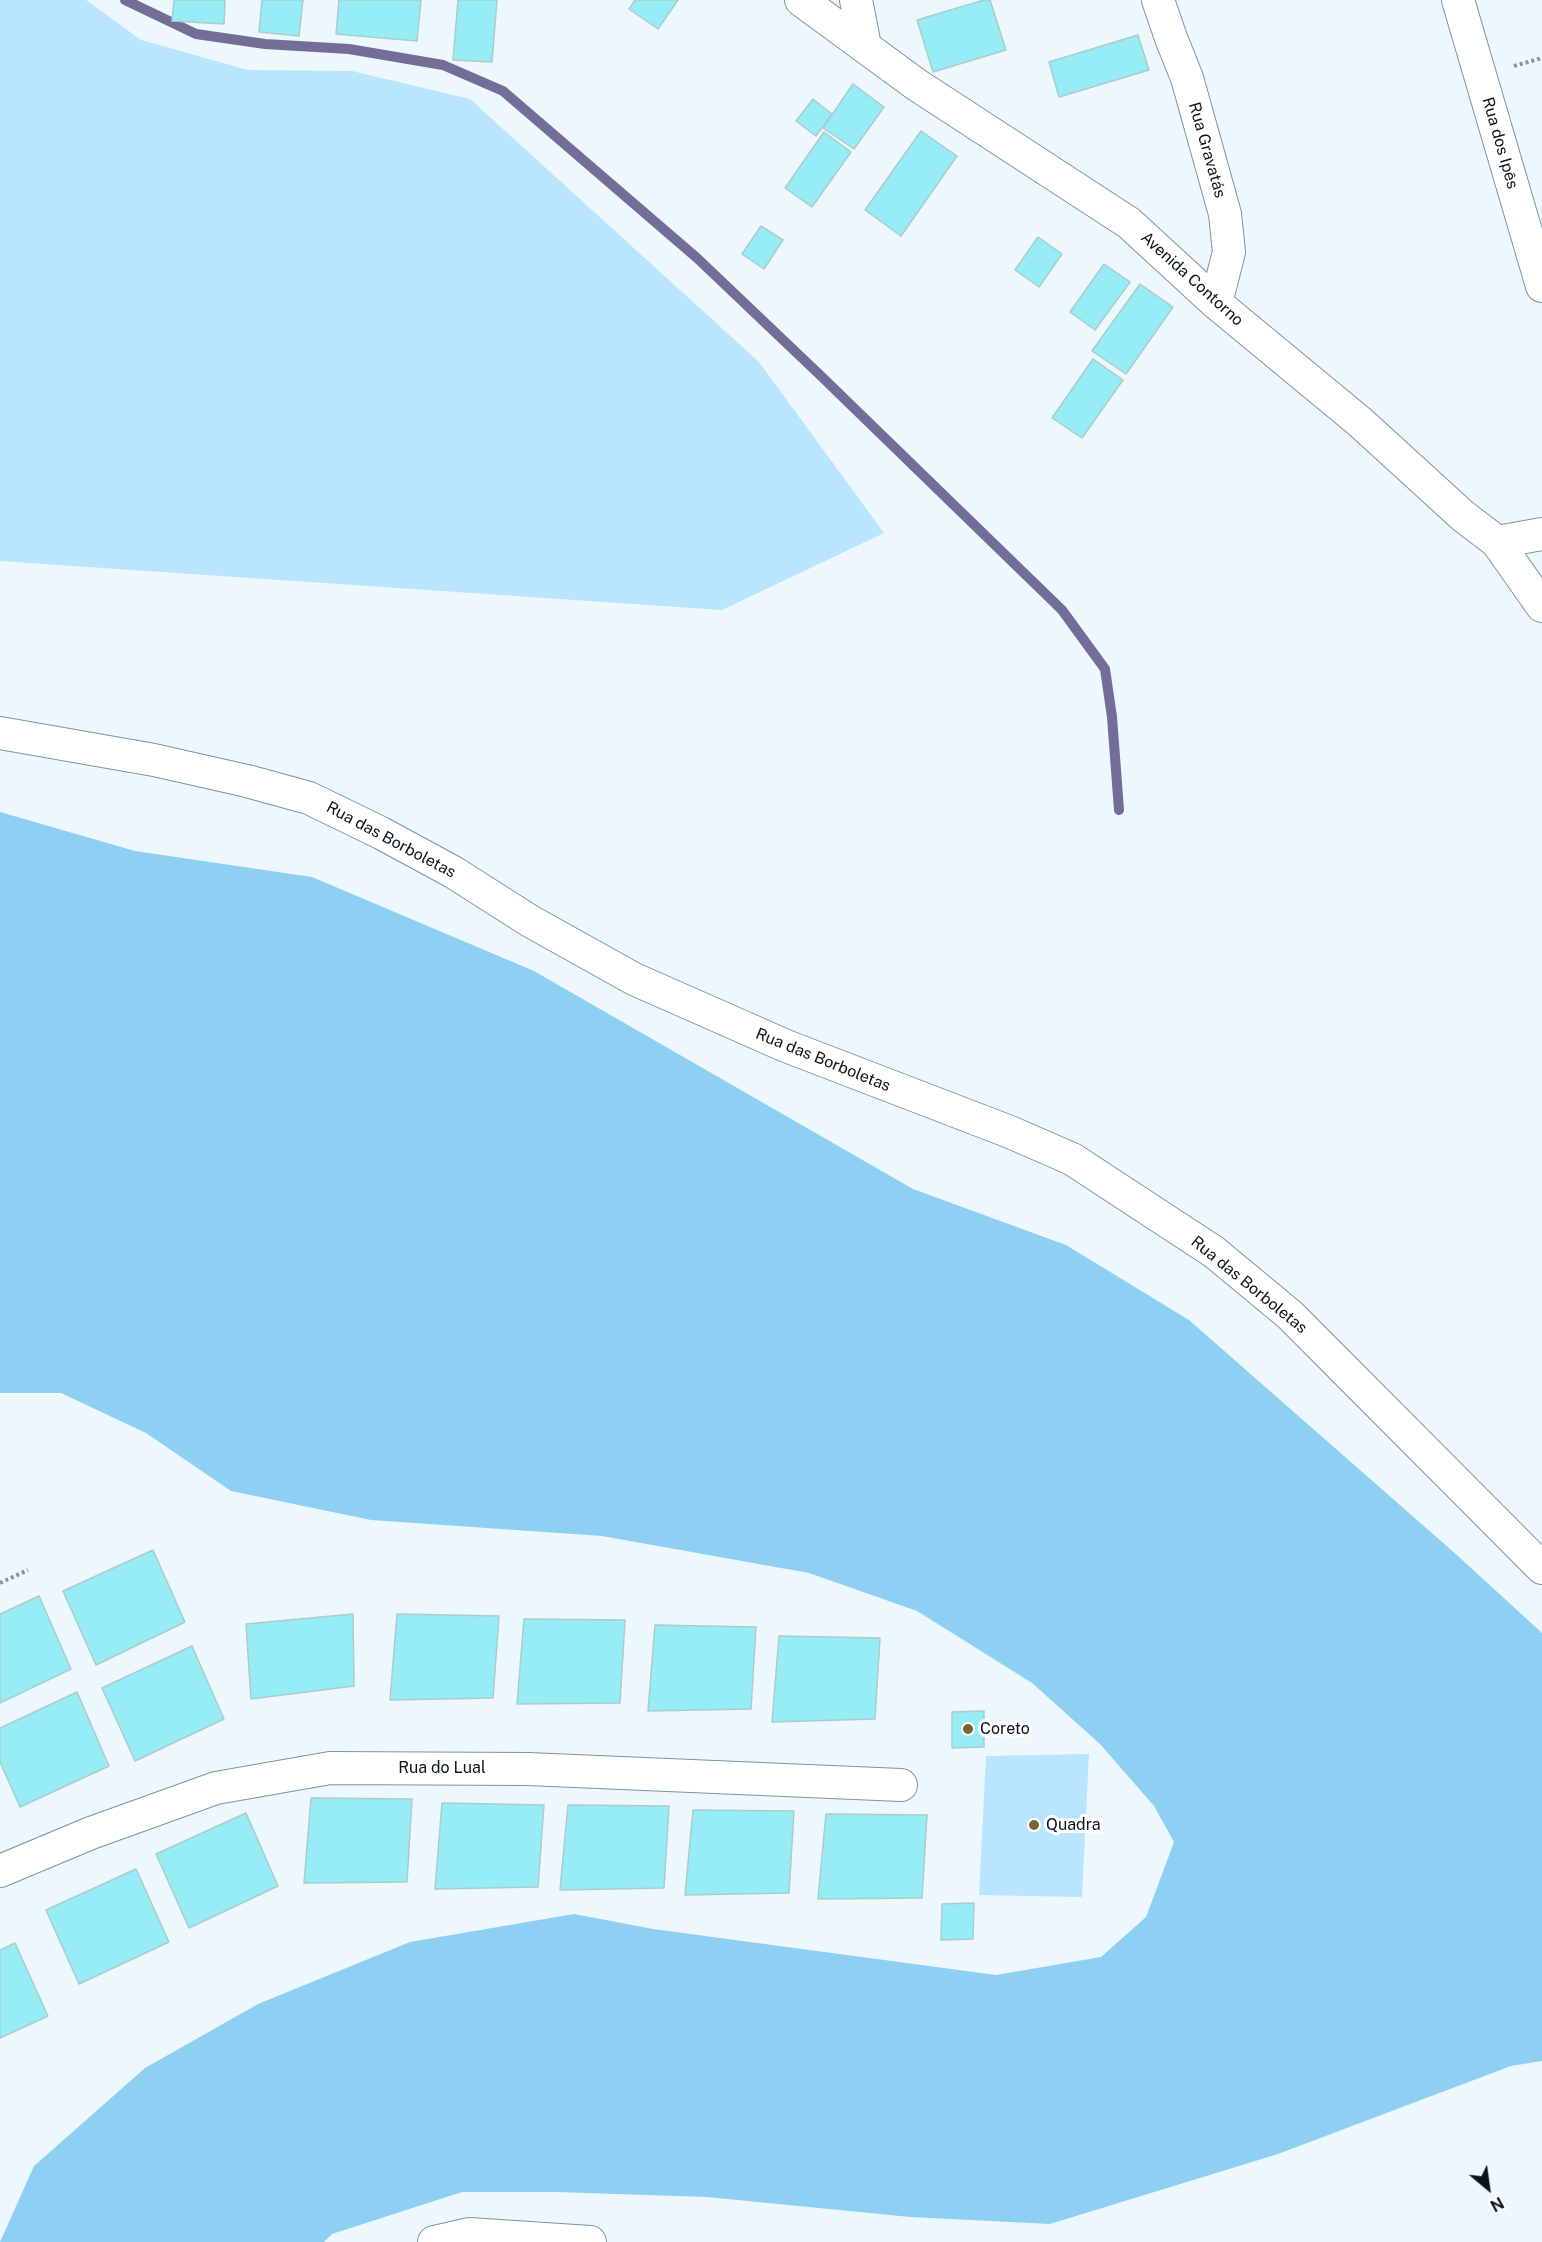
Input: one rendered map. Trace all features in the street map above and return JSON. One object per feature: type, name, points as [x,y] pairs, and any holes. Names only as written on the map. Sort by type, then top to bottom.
[{"type":"street","name":"Avenida Contorno","points":[[801,0],[917,86],[1129,223],[1216,303],[1360,422],[1463,516],[1497,542],[1542,606]]},
{"type":"street","points":[[856,0],[866,46]]},
{"type":"street","name":"Rua Gravatás","points":[[1158,0],[1187,78],[1225,214],[1228,252],[1216,303]]},
{"type":"street","name":"Rua dos Ipês","points":[[1458,0],[1542,286]]},
{"type":"street","points":[[1497,542],[1542,534]]},
{"type":"street","name":"Rua das Borboletas","points":[[0,733],[154,760],[309,798],[453,872],[530,921],[633,979],[786,1046],[1010,1132],[1072,1159],[1214,1252],[1290,1315],[1542,1568]]},
{"type":"street","name":"Rua do Lual","points":[[0,1871],[91,1833],[216,1788],[330,1768],[528,1769],[901,1785]]},
{"type":"street","points":[[434,2242],[469,2234],[590,2242]]},
{"type":"path","points":[[0,1582],[28,1570]]},
{"type":"shaded area","points":[[0,0],[86,0],[141,40],[248,70],[352,71],[470,99],[759,362],[884,533],[722,610],[0,561]]},
{"type":"shaded area","points":[[0,812],[135,851],[312,877],[534,971],[913,1189],[1066,1245],[1189,1320],[1458,1556],[1542,1633],[1542,2061],[1511,2066],[1278,2154],[1050,2224],[910,2217],[707,2197],[556,2192],[462,2192],[332,2234],[324,2242],[0,2242],[34,2166],[145,2068],[258,2004],[410,1942],[574,1914],[653,1929],[996,1975],[1101,1957],[1146,1917],[1174,1842],[1154,1806],[1100,1744],[1032,1683],[917,1611],[809,1573],[602,1536],[371,1520],[231,1491],[146,1433],[61,1393],[0,1393]]},
{"type":"shaded area","name":"Quadra","points":[[1089,1754],[1082,1897],[979,1895],[986,1756]]},
{"type":"building","points":[[174,0],[225,0],[224,24],[172,21]]},
{"type":"building","points":[[262,0],[303,0],[299,36],[259,32]]},
{"type":"building","points":[[339,0],[421,0],[417,41],[336,34]]},
{"type":"building","points":[[458,0],[497,0],[492,62],[453,60]]},
{"type":"building","points":[[635,0],[678,0],[658,29],[629,9]]},
{"type":"building","points":[[990,0],[1006,50],[933,72],[917,20]]},
{"type":"building","points":[[1138,35],[1149,70],[1059,97],[1049,62]]},
{"type":"building","points":[[853,84],[884,107],[854,149],[823,128]]},
{"type":"building","points":[[813,99],[832,114],[816,136],[796,121]]},
{"type":"building","points":[[921,131],[957,156],[901,236],[865,210]]},
{"type":"building","points":[[824,132],[851,152],[812,207],[785,188]]},
{"type":"building","points":[[761,226],[783,240],[764,269],[742,254]]},
{"type":"building","points":[[1038,237],[1062,254],[1039,287],[1015,270]]},
{"type":"building","points":[[1104,264],[1130,282],[1095,330],[1070,312]]},
{"type":"building","points":[[1140,284],[1173,307],[1126,374],[1092,351]]},
{"type":"building","points":[[1093,359],[1123,380],[1082,438],[1052,418]]},
{"type":"building","points":[[153,1550],[185,1622],[96,1665],[63,1591]]},
{"type":"building","points":[[39,1596],[71,1669],[0,1703],[0,1614]]},
{"type":"building","points":[[353,1614],[354,1686],[251,1699],[246,1624]]},
{"type":"building","points":[[397,1614],[499,1616],[493,1698],[390,1700]]},
{"type":"building","points":[[524,1619],[625,1620],[620,1703],[517,1704]]},
{"type":"building","points":[[655,1625],[756,1627],[751,1709],[648,1711]]},
{"type":"building","points":[[779,1636],[880,1638],[875,1719],[772,1722]]},
{"type":"building","points":[[192,1646],[224,1719],[135,1761],[102,1688]]},
{"type":"building","points":[[77,1692],[109,1766],[20,1807],[0,1762],[0,1728]]},
{"type":"building","name":"Coreto","points":[[984,1711],[984,1747],[952,1748],[952,1712]]},
{"type":"building","points":[[311,1798],[412,1799],[407,1882],[304,1883]]},
{"type":"building","points":[[442,1803],[544,1805],[538,1887],[435,1889]]},
{"type":"building","points":[[568,1805],[669,1806],[664,1888],[560,1890]]},
{"type":"building","points":[[693,1810],[794,1811],[789,1893],[685,1895]]},
{"type":"building","points":[[246,1813],[278,1886],[189,1928],[156,1854]]},
{"type":"building","points":[[826,1814],[927,1815],[922,1898],[818,1899]]},
{"type":"building","points":[[136,1869],[169,1942],[79,1984],[46,1910]]},
{"type":"building","points":[[974,1903],[973,1939],[941,1940],[942,1904]]},
{"type":"building","points":[[15,1943],[48,2016],[0,2038],[0,1950]]},
{"type":"waterway","points":[[125,0],[196,34],[265,44],[349,49],[443,65],[503,91],[697,258],[1062,610],[1105,669],[1112,717],[1119,810]]},
{"type":"place","name":"Coreto","points":[[968,1729]]},
{"type":"place","name":"Quadra","points":[[1034,1825]]}]
